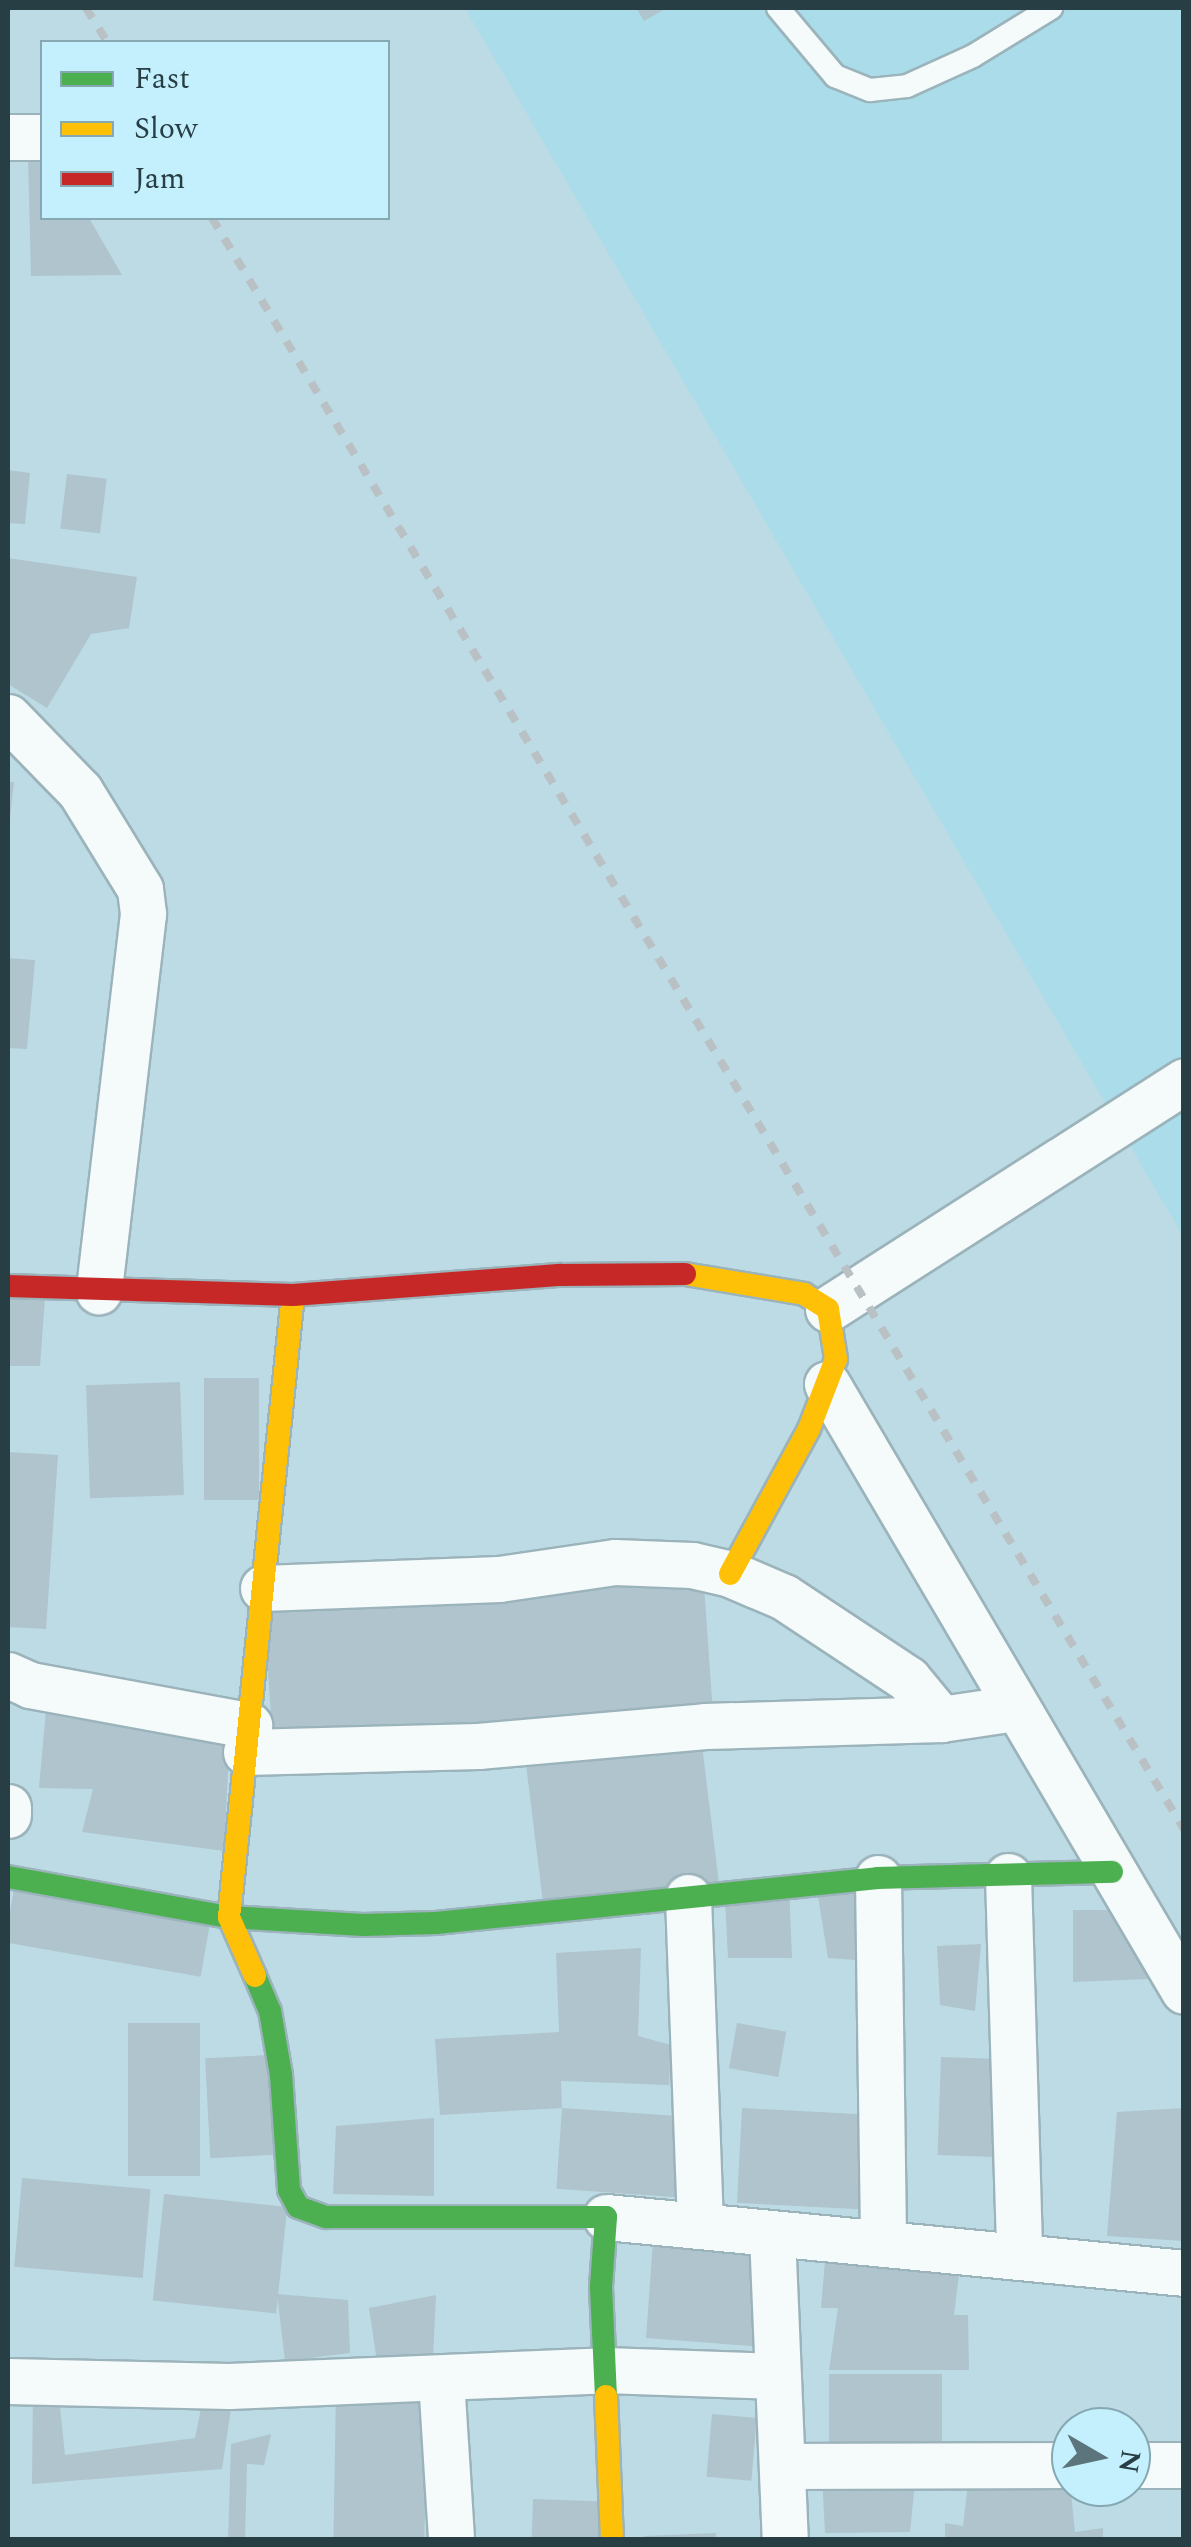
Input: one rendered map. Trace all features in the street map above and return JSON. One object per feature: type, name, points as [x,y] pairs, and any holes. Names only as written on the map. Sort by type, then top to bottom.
[{"type":"street","points":[[8,138],[40,137]]},
{"type":"street","points":[[8,718],[80,791],[140,889],[143,914],[99,1290]]},
{"type":"street","points":[[828,1309],[1184,1082]]},
{"type":"street","points":[[8,1286],[293,1295],[561,1275],[689,1274],[804,1294],[828,1309],[836,1359],[810,1429],[730,1574]]},
{"type":"street","points":[[293,1295],[229,1917],[270,2011],[281,2075],[289,2190],[298,2206],[326,2217],[606,2218],[1184,2273]]},
{"type":"street","points":[[827,1384],[1184,1991]]},
{"type":"street","points":[[263,1588],[500,1578],[615,1562],[692,1565],[730,1574],[784,1597],[908,1679],[941,1719]]},
{"type":"street","points":[[8,1675],[30,1685],[248,1739],[478,1746],[705,1726],[941,1719],[1015,1708]]},
{"type":"street","points":[[8,1807],[8,1815]]},
{"type":"street","points":[[8,1877],[229,1917],[363,1925],[436,1924],[878,1878],[1112,1872]]},
{"type":"street","points":[[1008,1876],[1019,2256]]},
{"type":"street","points":[[878,1878],[883,2244]]},
{"type":"street","points":[[688,1897],[700,2226]]},
{"type":"street","points":[[606,2218],[602,2287],[612,2540]]},
{"type":"street","points":[[772,2234],[785,2540]]},
{"type":"street","points":[[8,2380],[229,2386],[605,2370],[778,2376]]},
{"type":"street","points":[[442,2378],[451,2540]]},
{"type":"street","points":[[1151,2465],[1184,2465]]},
{"type":"street","points":[[782,2466],[1051,2466]]},
{"type":"lane","points":[[778,8],[835,76],[870,90],[908,86],[957,64],[1051,8]]},
{"type":"shaded area","points":[[465,8],[1183,8],[1183,1236]]},
{"type":"building","points":[[636,8],[667,8],[644,21]]},
{"type":"building","points":[[28,157],[40,157],[40,220],[90,220],[122,275],[31,276]]},
{"type":"building","points":[[8,470],[30,473],[25,524],[8,523]]},
{"type":"building","points":[[67,474],[107,479],[100,533],[60,529]]},
{"type":"building","points":[[8,558],[137,577],[129,628],[91,634],[47,708],[8,684]]},
{"type":"building","points":[[8,782],[14,782],[10,818],[8,818]]},
{"type":"building","points":[[8,958],[35,960],[27,1049],[8,1048]]},
{"type":"building","points":[[8,1296],[45,1298],[40,1366],[8,1366]]},
{"type":"building","points":[[204,1378],[259,1378],[259,1500],[204,1500]]},
{"type":"building","points":[[180,1382],[184,1495],[90,1498],[86,1385]]},
{"type":"building","points":[[8,1452],[58,1455],[46,1629],[8,1627]]},
{"type":"building","points":[[703,1571],[713,1711],[273,1741],[263,1602]]},
{"type":"building","points":[[47,1699],[230,1733],[224,1851],[82,1832],[93,1789],[39,1788]]},
{"type":"building","points":[[701,1737],[719,1885],[543,1906],[525,1759]]},
{"type":"building","points":[[868,1885],[871,1961],[828,1958],[817,1890]]},
{"type":"building","points":[[789,1887],[792,1958],[728,1958],[725,1900]]},
{"type":"building","points":[[14,1889],[210,1924],[201,1977],[8,1943]]},
{"type":"building","points":[[1073,1910],[1120,1910],[1148,1979],[1073,1982]]},
{"type":"building","points":[[981,1944],[975,2011],[940,2005],[937,1946]]},
{"type":"building","points":[[641,1948],[638,2036],[671,2045],[669,2085],[561,2081],[562,2108],[440,2115],[435,2039],[559,2032],[556,1953]]},
{"type":"building","points":[[128,2023],[200,2023],[200,2176],[128,2176]]},
{"type":"building","points":[[737,2023],[786,2032],[778,2077],[729,2068]]},
{"type":"building","points":[[268,2055],[273,2155],[210,2158],[205,2058]]},
{"type":"building","points":[[941,2057],[1000,2059],[997,2157],[938,2155]]},
{"type":"building","points":[[562,2108],[696,2117],[690,2198],[556,2189]]},
{"type":"building","points":[[742,2108],[875,2115],[870,2210],[737,2203]]},
{"type":"building","points":[[1184,2108],[1184,2241],[1107,2236],[1117,2112]]},
{"type":"building","points":[[434,2118],[434,2196],[333,2194],[336,2126]]},
{"type":"building","points":[[22,2178],[151,2189],[143,2278],[14,2267]]},
{"type":"building","points":[[164,2194],[287,2207],[276,2313],[153,2300]]},
{"type":"building","points":[[654,2228],[757,2244],[765,2347],[646,2338]]},
{"type":"building","points":[[826,2250],[961,2259],[954,2315],[968,2315],[969,2370],[829,2370],[838,2308],[821,2308]]},
{"type":"building","points":[[277,2294],[348,2300],[350,2353],[285,2361]]},
{"type":"building","points":[[436,2295],[433,2358],[377,2362],[369,2308]]},
{"type":"building","points":[[829,2374],[942,2374],[942,2446],[829,2446]]},
{"type":"building","points":[[58,2388],[65,2455],[195,2438],[202,2403],[231,2409],[222,2469],[32,2484],[33,2389]]},
{"type":"building","points":[[336,2392],[427,2394],[424,2540],[333,2540]]},
{"type":"building","points":[[712,2414],[757,2418],[751,2481],[707,2477]]},
{"type":"building","points":[[271,2434],[264,2465],[247,2464],[245,2540],[228,2540],[231,2444]]},
{"type":"building","points":[[822,2475],[915,2482],[910,2532],[825,2533]]},
{"type":"building","points":[[969,2475],[1051,2481],[1051,2507],[1072,2507],[1075,2532],[1103,2528],[1103,2540],[945,2540],[945,2523],[963,2526]]},
{"type":"building","points":[[533,2499],[605,2502],[604,2540],[532,2540]]},
{"type":"building","points":[[716,2533],[716,2540],[645,2540],[644,2536]]},
{"type":"railway","points":[[86,8],[106,40]]},
{"type":"railway","points":[[213,220],[1184,1829]]},
{"type":"traffic: fast","points":[[8,1877],[229,1917],[363,1925],[436,1923],[878,1878],[1112,1872]]},
{"type":"traffic: fast","points":[[255,1976],[270,2011],[281,2075],[289,2190],[298,2207],[326,2217],[606,2217],[601,2287],[606,2396]]},
{"type":"traffic: slow","points":[[685,1274],[804,1294],[828,1309],[836,1359],[809,1429],[730,1574]]},
{"type":"traffic: slow","points":[[255,1976],[229,1917],[293,1295]]},
{"type":"traffic: slow","points":[[606,2396],[612,2540]]},
{"type":"traffic: jam","points":[[8,1286],[293,1295],[561,1275],[685,1274]]}]
